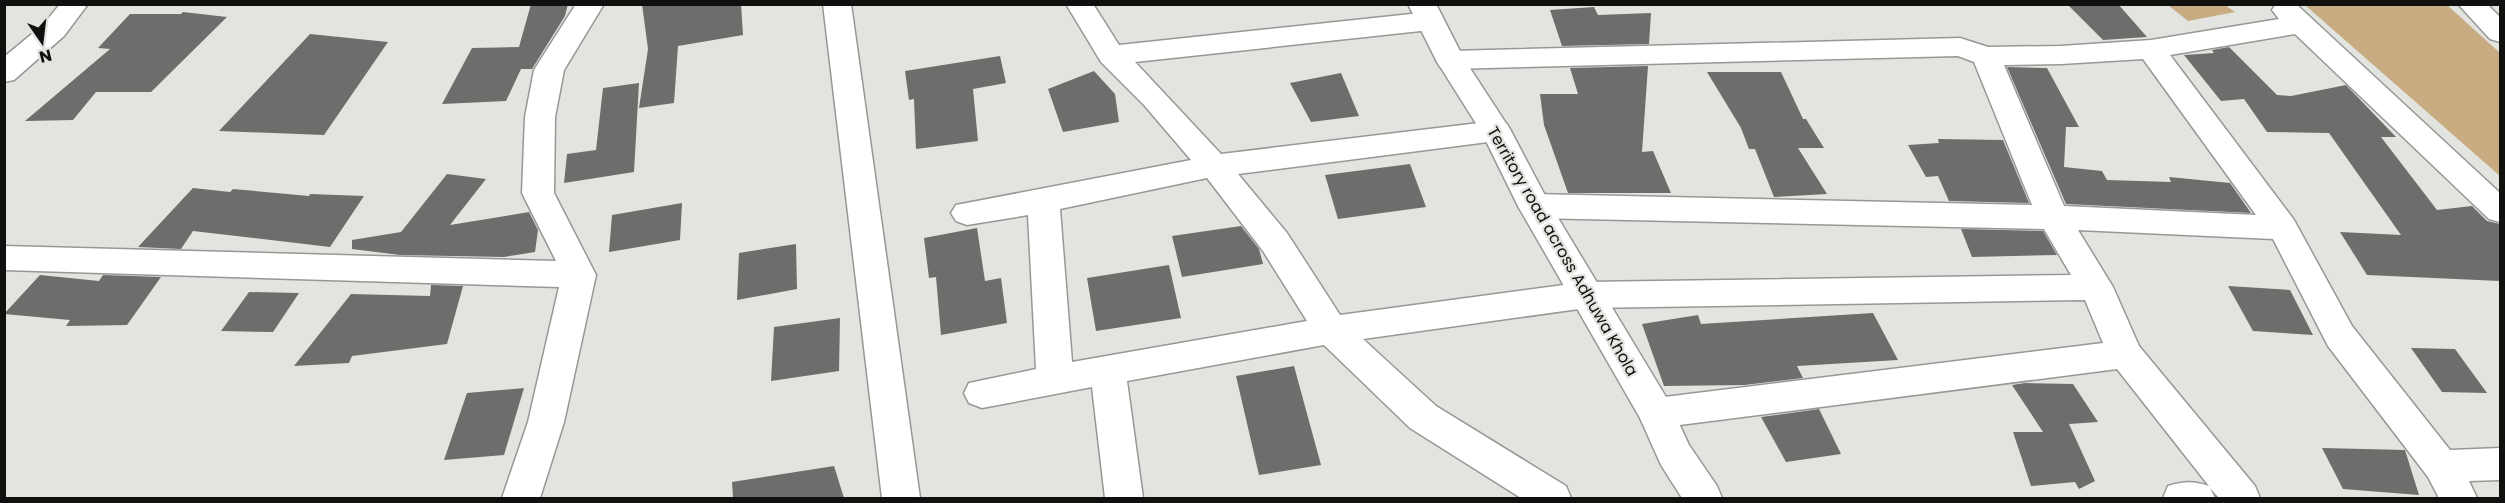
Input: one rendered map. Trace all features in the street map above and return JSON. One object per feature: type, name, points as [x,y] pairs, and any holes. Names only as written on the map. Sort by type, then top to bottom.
[{"type":"street","points":[[6,70],[54,30],[75,4]]},
{"type":"street","points":[[521,498],[546,422],[579,274],[538,193],[540,117],[549,70],[590,4]]},
{"type":"street","points":[[837,4],[901,498]]},
{"type":"street","points":[[1079,4],[1111,55],[1154,98],[1214,166],[1275,242],[1331,330],[1423,417],[1552,498]]},
{"type":"street","points":[[2281,4],[2500,210]]},
{"type":"street","points":[[2471,4],[2500,33]]},
{"type":"street","points":[[1111,55],[1426,13]]},
{"type":"street","name":"Territory road across Adhuwa Khola","points":[[1426,13],[1450,60],[1496,131],[1534,206],[1656,413],[1674,454],[1703,498]]},
{"type":"street","points":[[1450,60],[1960,47],[1986,56],[2061,55],[2151,49],[2302,24]]},
{"type":"street","points":[[2151,49],[2283,228],[2340,336],[2450,482],[2500,464]]},
{"type":"street","points":[[1986,56],[2054,217],[2096,287],[2125,354],[2241,498]]},
{"type":"street","points":[[967,213],[1043,201],[1214,166],[1496,131]]},
{"type":"street","points":[[1043,201],[1055,380]]},
{"type":"street","points":[[1534,206],[2054,217],[2283,228]]},
{"type":"street","points":[[4,258],[579,274]]},
{"type":"street","points":[[982,393],[1331,330],[1586,295],[2096,287]]},
{"type":"street","points":[[1656,413],[2125,354]]},
{"type":"street","points":[[1108,371],[1124,498]]},
{"type":"street","points":[[2182,498],[2196,498]]},
{"type":"shaded area","points":[[2446,4],[2500,53],[2500,176],[2305,5]]},
{"type":"shaded area","points":[[2168,5],[2225,5],[2235,12],[2188,21]]},
{"type":"building","points":[[531,4],[568,4],[565,16],[532,69],[521,69],[506,101],[442,104],[472,48],[519,47]]},
{"type":"building","points":[[642,4],[741,4],[743,35],[678,46],[674,103],[639,108],[648,49]]},
{"type":"building","points":[[2067,4],[2118,4],[2147,37],[2103,40]]},
{"type":"building","points":[[1594,7],[1598,15],[1651,13],[1649,44],[1562,46],[1550,10]]},
{"type":"building","points":[[183,12],[227,17],[151,92],[96,92],[73,120],[25,121],[110,49],[98,48],[130,14],[181,14]]},
{"type":"building","points":[[310,34],[388,42],[324,135],[219,131]]},
{"type":"building","points":[[2229,47],[2277,95],[2291,96],[2346,85],[2396,137],[2381,137],[2437,210],[2472,206],[2487,221],[2500,224],[2500,281],[2367,275],[2340,232],[2401,235],[2329,133],[2267,132],[2244,99],[2221,101],[2184,55],[2214,53],[2212,50]]},
{"type":"building","points":[[1000,56],[1006,83],[973,89],[978,141],[916,149],[914,99],[909,100],[905,71]]},
{"type":"building","points":[[1648,66],[1642,152],[1653,151],[1671,193],[1568,193],[1544,125],[1540,94],[1578,94],[1570,68]]},
{"type":"building","points":[[2007,67],[2047,68],[2079,127],[2066,127],[2064,167],[2102,171],[2107,180],[2171,182],[2169,177],[2230,183],[2251,213],[2066,204]]},
{"type":"building","points":[[1094,71],[1115,94],[1119,122],[1063,132],[1048,89]]},
{"type":"building","points":[[1707,72],[1781,72],[1803,119],[1806,119],[1824,148],[1798,148],[1827,194],[1774,197],[1755,149],[1749,149],[1741,128]]},
{"type":"building","points":[[1341,73],[1359,116],[1311,122],[1290,83]]},
{"type":"building","points":[[639,83],[634,172],[564,183],[567,154],[596,150],[603,88]]},
{"type":"building","points":[[1938,139],[2003,140],[2029,203],[1949,201],[1938,176],[1926,177],[1908,145],[1939,143]]},
{"type":"building","points":[[1410,164],[1426,207],[1338,219],[1325,175]]},
{"type":"building","points":[[447,174],[486,179],[450,225],[529,212],[538,230],[535,252],[504,257],[400,255],[352,249],[352,240],[401,232]]},
{"type":"building","points":[[193,188],[309,196],[310,194],[364,196],[330,247],[193,231],[181,249],[138,247]]},
{"type":"building","points":[[682,203],[680,240],[609,252],[612,215]]},
{"type":"building","points":[[1241,226],[1259,249],[1263,264],[1182,277],[1172,236]]},
{"type":"building","points":[[977,228],[985,281],[1001,278],[1007,323],[941,335],[936,277],[929,278],[924,238]]},
{"type":"building","points":[[1961,229],[2043,231],[2057,255],[1972,257]]},
{"type":"building","points":[[796,244],[797,289],[737,300],[739,253]]},
{"type":"building","points":[[1169,265],[1181,318],[1096,331],[1087,278]]},
{"type":"building","points":[[40,275],[99,281],[103,275],[161,277],[127,325],[66,326],[70,320],[4,314]]},
{"type":"building","points":[[431,285],[463,286],[447,344],[352,356],[349,363],[294,366],[351,294],[430,296]]},
{"type":"building","points":[[2228,286],[2290,290],[2313,335],[2253,331]]},
{"type":"building","points":[[249,292],[299,293],[273,332],[221,331]]},
{"type":"building","points":[[1873,313],[1898,360],[1797,366],[1803,378],[1744,385],[1664,386],[1642,324],[1698,315],[1701,324]]},
{"type":"building","points":[[840,318],[839,371],[771,381],[774,327]]},
{"type":"building","points":[[2411,348],[2455,349],[2487,393],[2442,392]]},
{"type":"building","points":[[1294,366],[1321,465],[1259,475],[1236,376]]},
{"type":"building","points":[[2073,384],[2098,422],[2069,424],[2095,481],[2079,489],[2075,482],[2031,486],[2013,432],[2043,432],[2012,385]]},
{"type":"building","points":[[524,388],[504,455],[444,460],[467,393]]},
{"type":"building","points":[[1819,409],[1841,454],[1786,462],[1761,417]]},
{"type":"building","points":[[2322,448],[2405,450],[2419,495],[2343,489]]},
{"type":"building","points":[[834,466],[844,498],[733,498],[732,482]]}]
